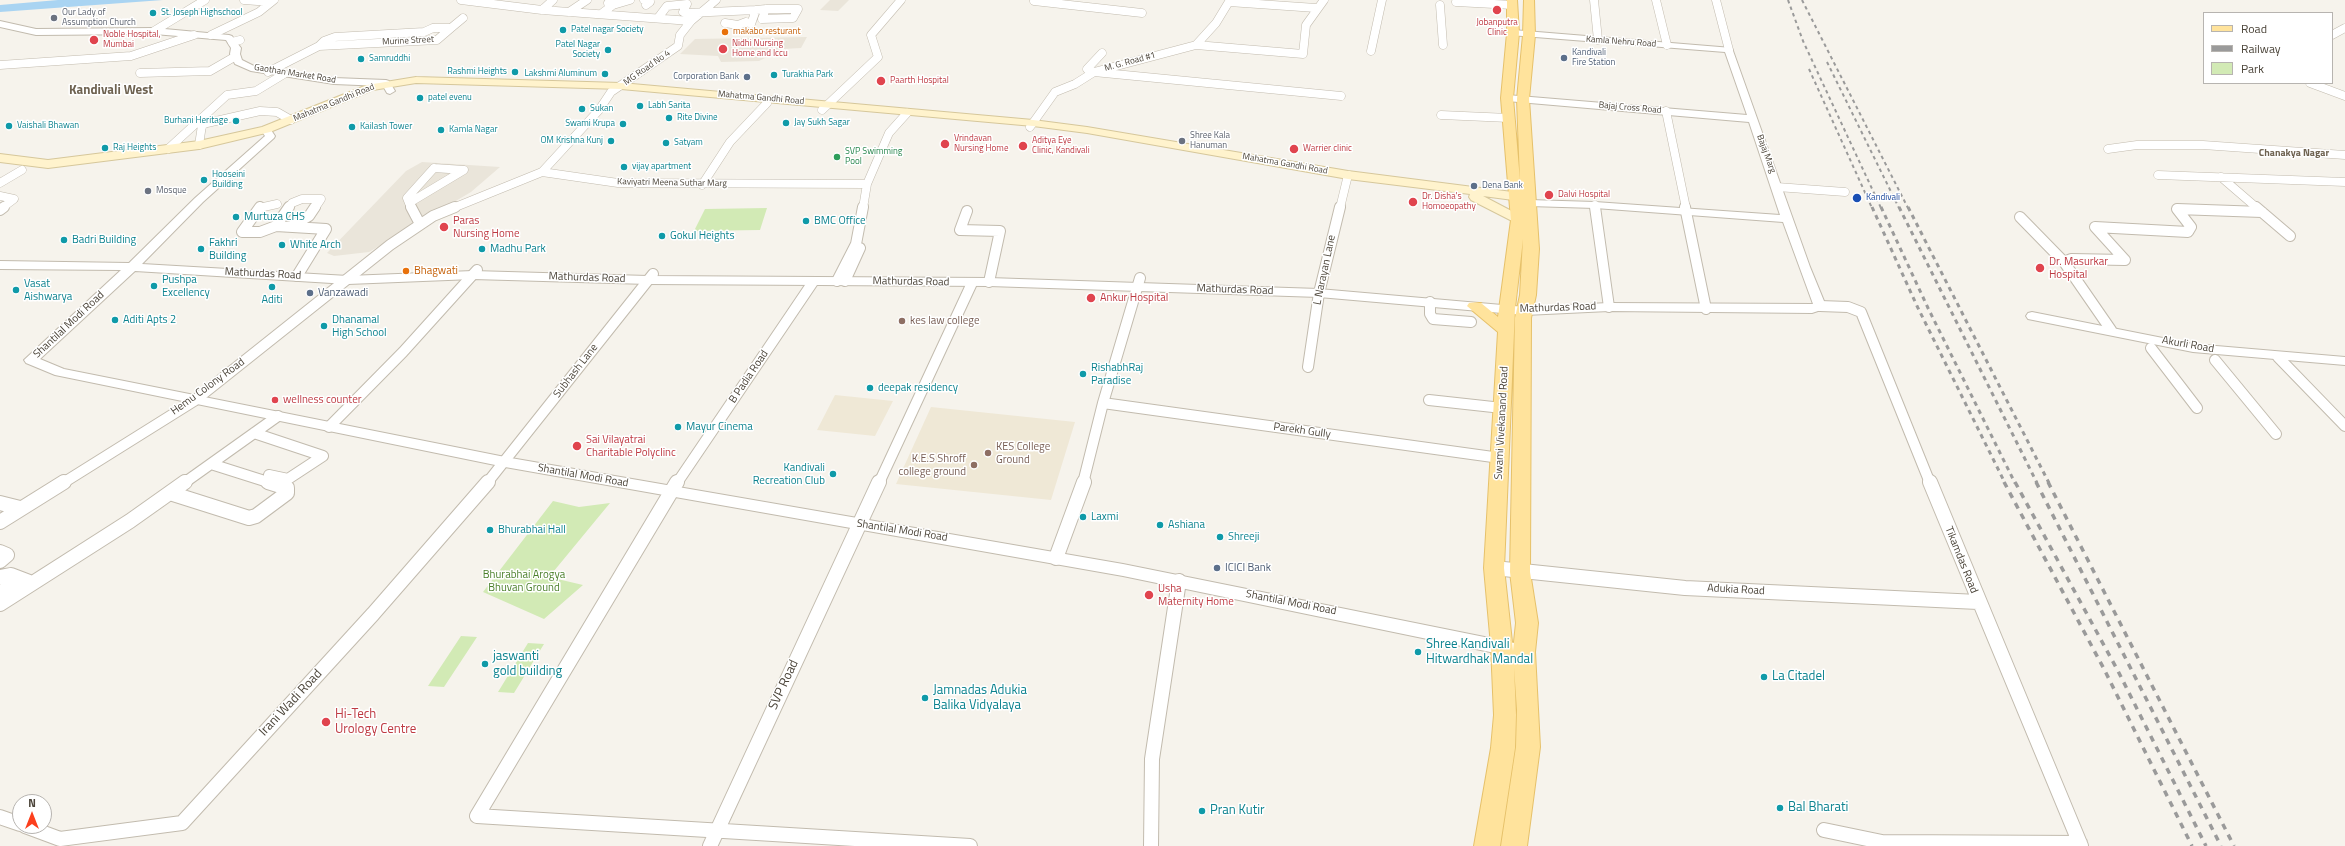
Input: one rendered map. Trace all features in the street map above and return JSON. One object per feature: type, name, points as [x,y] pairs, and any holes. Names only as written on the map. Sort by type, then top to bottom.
[{"type":"main road","name":"Swami Vivekanand Road","points":[[1487,846],[1503,748],[1505,695],[1502,646],[1494,568],[1507,306],[1520,196],[1523,99],[1529,35],[1529,0]]},
{"type":"main road","name":"Swami Vivekanand Road","points":[[1512,3],[1513,33],[1507,98],[1508,118],[1520,196],[1531,249],[1528,295],[1523,318],[1520,572],[1527,623],[1524,652],[1528,710],[1528,747],[1514,846]]},
{"type":"main road","name":"Mahatma Gandhi Road","points":[[0,158],[48,164],[199,145],[268,133],[291,120],[371,86],[388,87],[437,85],[616,89],[824,106],[908,117],[1032,125],[1347,177],[1477,194],[1520,196]]},
{"type":"main road","name":"Mahatma Gandhi Road","points":[[0,168],[22,170],[49,169],[178,153],[268,133],[314,117],[388,87]]},
{"type":"main road","name":"Mahatma Gandhi Road","points":[[616,89],[767,104],[824,106]]},
{"type":"main road","points":[[1477,194],[1520,196]]},
{"type":"main road","points":[[1477,194],[1518,220]]},
{"type":"main road","points":[[1475,306],[1506,331]]},
{"type":"street","points":[[154,31],[205,0]]},
{"type":"street","points":[[244,0],[270,1]]},
{"type":"street","points":[[498,5],[510,0]]},
{"type":"street","points":[[542,10],[553,0]]},
{"type":"street","points":[[569,12],[588,0]]},
{"type":"street","points":[[601,14],[613,3],[623,4],[630,0]]},
{"type":"street","points":[[654,18],[662,1],[686,0]]},
{"type":"street","name":"MG Road No 4","points":[[616,89],[678,46],[680,34],[691,21],[716,0]]},
{"type":"street","points":[[753,0],[758,10]]},
{"type":"street","points":[[749,23],[758,10],[762,0]]},
{"type":"street","points":[[824,106],[878,57],[871,34],[901,0]]},
{"type":"street","points":[[1196,45],[1303,54],[1306,25],[1316,8],[1324,0]]},
{"type":"street","points":[[1372,51],[1382,0]]},
{"type":"street","points":[[1594,0],[1598,40]]},
{"type":"street","points":[[1656,0],[1667,45]]},
{"type":"street","name":"Bajaj Marg","points":[[1716,0],[1730,50],[1753,119],[1789,219],[1804,267],[1820,306]]},
{"type":"street","points":[[211,35],[259,12],[270,1]]},
{"type":"street","points":[[463,1],[542,10],[691,21]]},
{"type":"street","points":[[1034,1],[1142,12]]},
{"type":"street","points":[[1196,45],[1216,23],[1229,1],[1316,8]]},
{"type":"street","points":[[1443,45],[1437,4],[1451,5],[1455,1],[1512,3]]},
{"type":"street","points":[[654,18],[670,5],[687,4],[684,12],[702,13],[758,10]]},
{"type":"street","points":[[728,14],[748,14],[749,23]]},
{"type":"street","points":[[451,28],[463,18]]},
{"type":"street","points":[[725,23],[749,23]]},
{"type":"street","points":[[0,24],[36,32],[154,31],[211,35],[229,38],[236,41],[236,56],[210,71],[140,73]]},
{"type":"street","name":"Murine Street","points":[[320,46],[324,41],[335,37],[424,32],[434,28],[451,28]]},
{"type":"street","name":"Murine Street","points":[[268,72],[320,46],[437,40],[451,28]]},
{"type":"street","points":[[2333,34],[2345,28]]},
{"type":"street","points":[[377,42],[385,33]]},
{"type":"street","name":"Kamla Nehru Road","points":[[1513,33],[1730,50]]},
{"type":"street","points":[[0,65],[131,56],[194,35]]},
{"type":"street","name":"M. G. Road #1","points":[[1032,125],[1055,92],[1075,84],[1094,72],[1196,45]]},
{"type":"street","points":[[1102,52],[1087,69],[1094,72],[1341,96]]},
{"type":"street","name":"Gaothan Market Road","points":[[236,56],[238,62],[254,70],[388,87]]},
{"type":"street","points":[[168,149],[193,124],[227,95],[256,92],[284,74]]},
{"type":"street","points":[[2313,84],[2345,96]]},
{"type":"street","points":[[542,172],[599,110],[616,89]]},
{"type":"street","name":"Bajaj Cross Road","points":[[1507,98],[1753,119]]},
{"type":"street","points":[[702,185],[730,142],[767,104]]},
{"type":"street","points":[[199,145],[202,125],[206,123],[260,111],[277,112],[291,120]]},
{"type":"street","points":[[1666,111],[1706,309]]},
{"type":"street","points":[[1441,115],[1508,118]]},
{"type":"street","points":[[844,276],[856,244],[867,184],[889,133],[908,117]]},
{"type":"street","points":[[844,276],[863,242],[874,184],[894,135],[908,117]]},
{"type":"street","name":"Shantilal Modi Road","points":[[268,133],[135,264],[31,360],[60,372],[139,387],[194,401],[329,426],[505,462],[860,525],[939,536],[1502,646],[1524,652]]},
{"type":"street","points":[[2108,149],[2138,145],[2203,145],[2345,155]]},
{"type":"street","points":[[409,203],[464,170],[434,168],[407,198],[409,203],[420,224]]},
{"type":"street","points":[[0,183],[22,170]]},
{"type":"street","name":"Kaviyatri Meena Suthar Marg","points":[[542,172],[618,183],[702,185],[867,184]]},
{"type":"street","name":"Hemu Colony Road","points":[[0,522],[20,508],[194,401],[390,245],[420,224],[433,216],[542,172]]},
{"type":"street","points":[[2158,175],[2345,182]]},
{"type":"street","name":"L Narayan Lane","points":[[1308,367],[1320,290],[1347,177]]},
{"type":"street","points":[[2221,177],[2290,236]]},
{"type":"street","points":[[1777,187],[1845,192]]},
{"type":"street","points":[[0,196],[14,199],[0,210]]},
{"type":"street","points":[[1520,196],[1595,205],[1789,219]]},
{"type":"street","points":[[276,226],[292,203],[302,199],[321,199],[308,216],[292,226]]},
{"type":"street","points":[[277,204],[260,207],[242,232],[260,232],[276,226],[326,229],[299,273]]},
{"type":"street","points":[[1595,205],[1609,307]]},
{"type":"street","points":[[2064,262],[2071,259],[2125,260],[2095,227],[2188,232],[2190,227],[2177,209],[2262,212]]},
{"type":"street","points":[[650,277],[844,276],[990,278],[1000,231],[960,230],[966,210]]},
{"type":"street","points":[[2020,217],[2064,262],[2111,330]]},
{"type":"street","points":[[0,260],[135,264]]},
{"type":"street","name":"Mathurdas Road","points":[[0,265],[135,264],[351,277],[475,273],[813,282],[844,276],[972,283],[990,278],[1139,282],[1320,290],[1475,306],[1507,306],[1544,309],[1609,307],[1812,309],[1820,306]]},
{"type":"street","points":[[329,426],[403,352],[475,273]]},
{"type":"street","name":"Subhash Lane","points":[[505,462],[650,277]]},
{"type":"street","name":"B Padia Road","points":[[712,839],[477,816],[670,491],[813,282]]},
{"type":"street","points":[[1056,558],[1082,488],[1103,403],[1139,282]]},
{"type":"street","name":"SVP Road","points":[[712,839],[972,283]]},
{"type":"street","points":[[1320,290],[1507,306]]},
{"type":"street","points":[[1430,302],[1430,314],[1433,319],[1471,322]]},
{"type":"street","name":"Tikamdas Road","points":[[1820,306],[1848,307],[1861,312],[1978,602],[2081,845]]},
{"type":"street","name":"Akurli Road","points":[[2345,361],[2193,348],[2111,330],[2037,320],[2151,348],[2215,360],[2288,367],[2345,370]]},
{"type":"street","points":[[2151,348],[2197,408]]},
{"type":"street","points":[[2278,356],[2345,426]]},
{"type":"street","points":[[2215,360],[2276,434]]},
{"type":"street","points":[[1429,400],[1502,408]]},
{"type":"street","name":"Parekh Gully","points":[[1103,403],[1500,458]]},
{"type":"street","points":[[0,593],[60,567],[172,494],[258,434],[278,416]]},
{"type":"street","points":[[218,462],[285,479],[292,477],[323,456],[319,453],[258,434]]},
{"type":"street","points":[[172,494],[249,518],[256,516],[287,493],[287,488],[218,462]]},
{"type":"street","name":"Irani Wadi Road","points":[[47,834],[60,839],[182,823],[373,614],[505,462]]},
{"type":"street","points":[[0,502],[20,508]]},
{"type":"street","points":[[0,552],[7,555],[0,561]]},
{"type":"street","name":"Adukia Road","points":[[1494,568],[1520,572],[1685,588],[1978,602]]},
{"type":"street","points":[[0,577],[11,575],[26,581]]},
{"type":"street","points":[[0,604],[26,581]]},
{"type":"street","points":[[1151,846],[1152,758],[1179,582]]},
{"type":"street","points":[[0,817],[12,821]]},
{"type":"street","points":[[1824,830],[1882,842],[2081,845]]},
{"type":"street","points":[[712,839],[970,846]]},
{"type":"shaded area","points":[[830,0],[849,0],[838,11],[820,10]]},
{"type":"shaded area","points":[[807,37],[801,48],[783,49],[759,61],[721,62],[718,56],[680,54],[695,39]]},
{"type":"shaded area","points":[[422,162],[500,167],[471,192],[369,252],[334,256],[327,253],[406,171]]},
{"type":"shaded area","points":[[835,395],[893,401],[875,436],[817,430]]},
{"type":"shaded area","name":"KES College Ground","points":[[931,407],[1075,422],[1051,500],[896,484]]},
{"type":"green space","points":[[767,208],[760,230],[694,231],[705,209]]},
{"type":"green space","name":"Bhurabhai Arogya Bhuvan Ground","points":[[553,501],[579,507],[610,503],[549,577],[583,585],[544,619],[483,592]]},
{"type":"green space","points":[[461,636],[477,637],[444,687],[428,686]]},
{"type":"green space","points":[[528,643],[544,644],[514,693],[498,692]]},
{"type":"water","points":[[58,0],[163,0],[0,12],[0,5]]},
{"type":"railway","points":[[1788,0],[1803,41],[1881,208]]},
{"type":"railway","points":[[1802,0],[1908,208]]},
{"type":"railway","points":[[1827,62],[1899,208]]},
{"type":"railway","points":[[1809,69],[1872,208]]},
{"type":"railway","points":[[1872,207],[1917,306],[2005,483]]},
{"type":"railway","points":[[1881,207],[1928,308],[2015,483]]},
{"type":"railway","points":[[1899,207],[2037,483]]},
{"type":"railway","points":[[1908,207],[2049,483]]},
{"type":"railway","points":[[2004,482],[2104,669],[2192,846]]},
{"type":"railway","points":[[2015,482],[2118,671],[2206,846]]},
{"type":"railway","points":[[2036,482],[2221,846]]},
{"type":"railway","points":[[2048,482],[2234,846]]},
{"type":"place","name":"Jobanputra Clinic","points":[[1497,10]]},
{"type":"place","name":"St. Joseph Highschool","points":[[153,13]]},
{"type":"place","name":"Our Lady of Assumption Church","points":[[54,18]]},
{"type":"place","name":"Patel nagar Society","points":[[563,30]]},
{"type":"place","name":"makabo resturant","points":[[725,32]]},
{"type":"place","name":"Noble Hospital, Mumbai","points":[[94,40]]},
{"type":"place","name":"Nidhi Nursing Home and Iccu","points":[[723,49]]},
{"type":"place","name":"Patel Nagar Society","points":[[608,50]]},
{"type":"place","name":"Kandivali Fire Station","points":[[1564,58]]},
{"type":"place","name":"Samruddhi","points":[[361,59]]},
{"type":"place","name":"Rashmi Heights","points":[[515,72]]},
{"type":"place","name":"Lakshmi Aluminum","points":[[605,74]]},
{"type":"place","name":"Turakhia Park","points":[[774,75]]},
{"type":"place","name":"Corporation Bank","points":[[747,77]]},
{"type":"place","name":"Paarth Hospital","points":[[881,81]]},
{"type":"place","name":"patel evenu","points":[[420,98]]},
{"type":"place","name":"Labh Sarita","points":[[640,106]]},
{"type":"place","name":"Sukan","points":[[582,109]]},
{"type":"place","name":"Rite Divine","points":[[669,118]]},
{"type":"place","name":"Burhani Heritage","points":[[236,121]]},
{"type":"place","name":"Jay Sukh Sagar","points":[[786,123]]},
{"type":"place","name":"Swami Krupa","points":[[623,124]]},
{"type":"place","name":"Vaishali Bhawan","points":[[9,126]]},
{"type":"place","name":"Kailash Tower","points":[[352,127]]},
{"type":"place","name":"Kamla Nagar","points":[[441,130]]},
{"type":"place","name":"OM Krishna Kunj","points":[[611,141]]},
{"type":"place","name":"Shree Kala Hanuman","points":[[1182,141]]},
{"type":"place","name":"Satyam","points":[[666,143]]},
{"type":"place","name":"Vrindavan Nursing Home","points":[[945,144]]},
{"type":"place","name":"Aditya Eye Clinic, Kandivali","points":[[1023,146]]},
{"type":"place","name":"Raj Heights","points":[[105,148]]},
{"type":"place","name":"Warrier clinic","points":[[1294,149]]},
{"type":"place","name":"SVP Swimming Pool","points":[[837,157]]},
{"type":"place","name":"vijay apartment","points":[[624,167]]},
{"type":"place","name":"Hooseini Building","points":[[204,180]]},
{"type":"place","name":"Dena Bank","points":[[1474,186]]},
{"type":"place","name":"Mosque","points":[[148,191]]},
{"type":"place","name":"Dalvi Hospital","points":[[1549,195]]},
{"type":"place","name":"Kandivali","points":[[1857,198]]},
{"type":"place","name":"Dr. Disha's Homoeopathy","points":[[1413,202]]},
{"type":"place","name":"Murtuza CHS","points":[[236,217]]},
{"type":"place","name":"BMC Office","points":[[806,221]]},
{"type":"place","name":"Paras Nursing Home","points":[[444,227]]},
{"type":"place","name":"Gokul Heights","points":[[662,236]]},
{"type":"place","name":"Badri Building","points":[[64,240]]},
{"type":"place","name":"White Arch","points":[[282,245]]},
{"type":"place","name":"Fakhri Building","points":[[201,249]]},
{"type":"place","name":"Madhu Park","points":[[482,249]]},
{"type":"place","name":"Dr. Masurkar Hospital","points":[[2040,268]]},
{"type":"place","name":"Bhagwati","points":[[406,271]]},
{"type":"place","name":"Pushpa Excellency","points":[[154,286]]},
{"type":"place","name":"Aditi","points":[[272,287]]},
{"type":"place","name":"Vasat Aishwarya","points":[[16,290]]},
{"type":"place","name":"Vanzawadi","points":[[310,293]]},
{"type":"place","name":"Ankur Hospital","points":[[1091,298]]},
{"type":"place","name":"Aditi Apts 2","points":[[115,320]]},
{"type":"place","name":"kes law college","points":[[902,321]]},
{"type":"place","name":"Dhanamal High School","points":[[324,326]]},
{"type":"place","name":"RishabhRaj Paradise","points":[[1083,374]]},
{"type":"place","name":"deepak residency","points":[[870,388]]},
{"type":"place","name":"wellness counter","points":[[275,400]]},
{"type":"place","name":"Mayur Cinema","points":[[678,427]]},
{"type":"place","name":"Sai Vilayatrai Charitable Polyclinc","points":[[577,446]]},
{"type":"place","name":"KES College Ground","points":[[988,453]]},
{"type":"place","name":"K.E.S Shroff college ground","points":[[974,465]]},
{"type":"place","name":"Kandivali Recreation Club","points":[[833,474]]},
{"type":"place","name":"Laxmi","points":[[1083,517]]},
{"type":"place","name":"Ashiana","points":[[1160,525]]},
{"type":"place","name":"Bhurabhai Hall","points":[[490,530]]},
{"type":"place","name":"Shreeji","points":[[1220,537]]},
{"type":"place","name":"ICICI Bank","points":[[1217,568]]},
{"type":"place","name":"Usha Maternity Home","points":[[1149,595]]},
{"type":"place","name":"Shree Kandivali Hitwardhak Mandal","points":[[1418,652]]},
{"type":"place","name":"jaswanti gold building","points":[[485,664]]},
{"type":"place","name":"La Citadel","points":[[1764,677]]},
{"type":"place","name":"Jamnadas Adukia Balika Vidyalaya","points":[[925,698]]},
{"type":"place","name":"Hi-Tech Urology Centre","points":[[326,722]]},
{"type":"place","name":"Bal Bharati","points":[[1780,808]]},
{"type":"place","name":"Pran Kutir","points":[[1202,811]]},
{"type":"district","name":"Kandivali West","points":[[111,91]]},
{"type":"district","name":"Chanakya Nagar","points":[[2294,154]]}]
